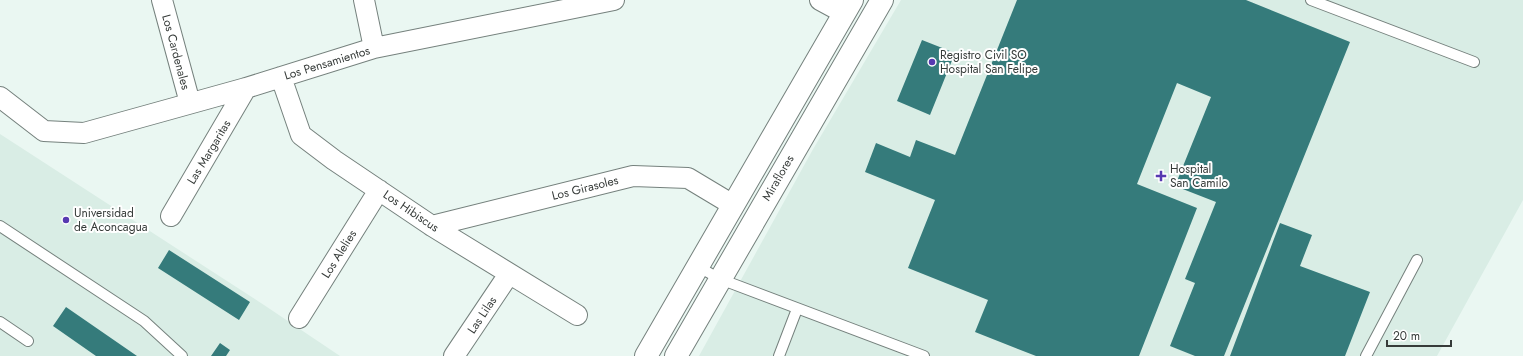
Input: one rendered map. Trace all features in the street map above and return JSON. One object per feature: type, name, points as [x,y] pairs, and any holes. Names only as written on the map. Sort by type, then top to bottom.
[{"type":"main road","name":"Miraflores","points":[[676,356],[882,0]]},
{"type":"main road","points":[[646,356],[848,6]]},
{"type":"street","name":"Los Cardenales","points":[[162,0],[190,103]]},
{"type":"street","points":[[364,0],[374,48]]},
{"type":"street","name":"Los Pensamientos","points":[[0,96],[44,131],[84,133],[246,88],[374,48],[541,8],[614,0]]},
{"type":"street","points":[[820,0],[848,6]]},
{"type":"street","name":"Los Hibiscus","points":[[281,77],[300,134],[334,160],[432,226],[576,315]]},
{"type":"street","name":"Las Margaritas","points":[[171,216],[246,88]]},
{"type":"street","name":"Los Girasoles","points":[[432,226],[633,176],[688,178],[733,205]]},
{"type":"street","name":"Los Alelies","points":[[299,318],[379,190]]},
{"type":"street","name":"Las Lilas","points":[[454,356],[509,274]]},
{"type":"lane","points":[[1311,0],[1474,62]]},
{"type":"lane","points":[[0,226],[144,321],[182,356]]},
{"type":"lane","points":[[1366,356],[1417,260]]},
{"type":"lane","points":[[697,266],[720,279],[924,356]]},
{"type":"lane","points":[[779,356],[797,309]]},
{"type":"lane","points":[[0,322],[28,341]]},
{"type":"shaded area","name":"Hospital San Camilo","points":[[901,0],[1523,0],[1523,200],[1437,356],[699,356],[812,151]]},
{"type":"shaded area","name":"Universidad de Aconcagua","points":[[0,134],[264,305],[340,356],[0,356]]},
{"type":"building","points":[[1017,0],[1246,0],[1350,42],[1224,356],[1195,356],[1170,346],[1195,283],[1185,279],[1216,202],[1175,186],[1211,97],[1177,83],[1137,184],[1197,208],[1139,356],[1036,356],[975,332],[988,300],[908,268],[935,200],[865,172],[876,143],[910,157],[916,140],[955,155]]},
{"type":"building","points":[[922,40],[955,53],[930,115],[897,101]]},
{"type":"building","points":[[1280,223],[1312,235],[1300,266],[1370,292],[1345,356],[1230,356]]},
{"type":"building","points":[[169,250],[250,302],[239,320],[158,268]]},
{"type":"building","points":[[66,307],[137,356],[96,356],[53,326]]},
{"type":"building","points":[[220,343],[230,350],[226,356],[211,356]]},
{"type":"place","name":"Registro Civil SO Hospital San Felipe","points":[[932,62]]},
{"type":"place","name":"Hospital San Camilo","points":[[1161,176]]},
{"type":"place","name":"Universidad de Aconcagua","points":[[66,220]]}]
